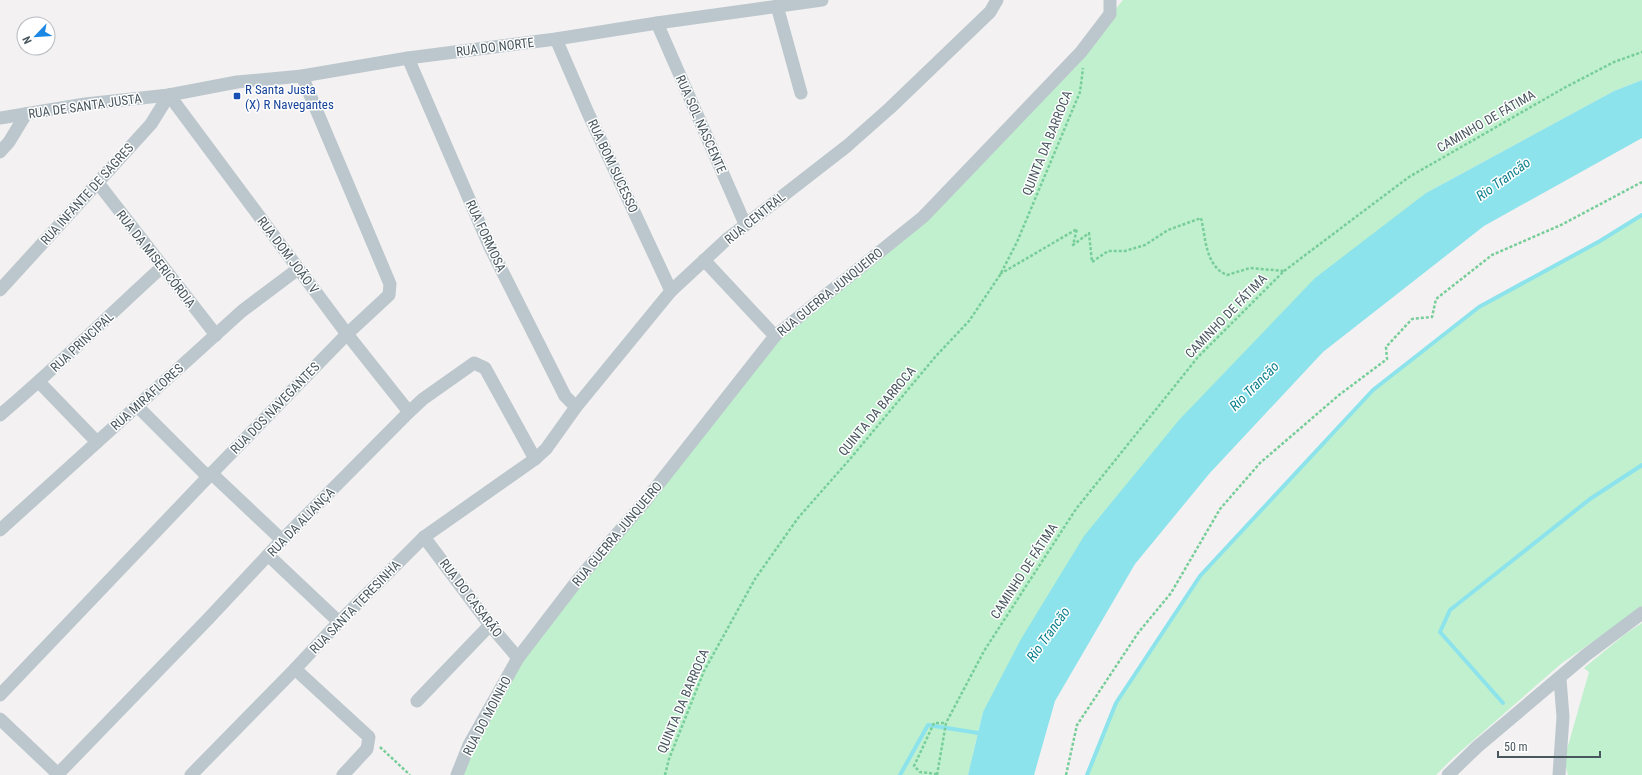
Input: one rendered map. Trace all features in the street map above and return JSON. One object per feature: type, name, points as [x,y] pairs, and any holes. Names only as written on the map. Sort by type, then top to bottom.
[{"type":"street","name":"RUA DO NORTE","points":[[169,95],[237,82],[302,76],[408,58],[556,39],[822,0]]},
{"type":"street","name":"RUA CENTRAL","points":[[536,459],[546,449],[576,407],[671,291],[745,224],[847,146],[890,108],[990,12],[997,0]]},
{"type":"street","name":"RUA GUERRA JUNQUEIRO","points":[[518,658],[577,581],[646,500],[775,336],[923,217],[1081,52],[1110,14],[1110,0]]},
{"type":"street","points":[[777,6],[801,93]]},
{"type":"street","name":"RUA SOL NASCENTE","points":[[657,23],[745,224]]},
{"type":"street","name":"RUA BOM SUCESSO","points":[[556,39],[588,113],[671,291]]},
{"type":"street","name":"RUA FORMOSA","points":[[408,58],[489,245],[565,396],[576,407]]},
{"type":"street","name":"RUA DOS NAVEGANTES","points":[[0,695],[209,475],[347,334],[389,296],[390,284],[302,76]]},
{"type":"street","name":"RUA DE SANTA JUSTA","points":[[0,118],[85,104],[169,95]]},
{"type":"street","name":"RUA INFANTE DE SAGRES","points":[[0,290],[151,124],[169,95]]},
{"type":"street","name":"RUA DOM JOÃO V","points":[[169,95],[298,270],[409,412]]},
{"type":"street","points":[[0,152],[9,142],[26,114]]},
{"type":"street","name":"RUA DA MISERICÓRDIA","points":[[98,183],[216,335]]},
{"type":"street","points":[[704,260],[775,336]]},
{"type":"street","name":"RUA PRINCIPAL","points":[[0,415],[39,382],[162,267]]},
{"type":"street","name":"RUA MIRAFLORES","points":[[0,530],[242,311],[298,270]]},
{"type":"street","name":"RUA DA ALIANÇA","points":[[58,775],[209,618],[268,554],[409,412],[474,363],[485,368],[536,459]]},
{"type":"street","points":[[39,382],[97,442]]},
{"type":"street","points":[[137,406],[209,475],[282,540]]},
{"type":"street","name":"RUA SANTA TERESINHA","points":[[191,775],[296,669],[339,622],[424,537],[536,459]]},
{"type":"street","name":"RUA DO CASARÃO","points":[[424,537],[490,625],[518,658]]},
{"type":"street","points":[[268,554],[339,622]]},
{"type":"street","points":[[1448,775],[1477,748],[1560,679],[1586,655],[1642,613]]},
{"type":"street","points":[[417,701],[490,625]]},
{"type":"street","name":"RUA DO MOINHO","points":[[457,775],[469,745],[518,658]]},
{"type":"street","points":[[296,669],[369,737],[367,749],[343,775]]},
{"type":"street","points":[[1559,775],[1563,717],[1560,679]]},
{"type":"street","points":[[0,719],[58,775]]},
{"type":"path","name":"QUINTA DA BARROCA","points":[[665,775],[669,759],[704,671],[755,579],[798,518],[850,459],[936,356],[969,321],[1000,275],[1017,242],[1080,92],[1084,62],[1081,52]]},
{"type":"path","name":"CAMINHO DE FÁTIMA","points":[[937,775],[946,723],[984,651],[1076,509],[1198,357],[1284,271],[1409,177],[1564,88],[1614,62],[1642,52]]},
{"type":"path","points":[[1066,775],[1077,725],[1138,633],[1171,593],[1220,509],[1260,463],[1339,395],[1387,359],[1386,347],[1412,319],[1432,317],[1436,299],[1492,255],[1561,225],[1642,182]]},
{"type":"path","points":[[1000,275],[1077,229],[1074,246],[1089,232],[1092,262],[1108,251],[1125,251],[1145,245],[1168,230],[1201,218],[1206,239],[1207,253],[1219,272],[1227,275],[1250,268],[1284,271]]},
{"type":"path","points":[[937,775],[920,772],[914,766],[934,722],[946,723]]},
{"type":"path","points":[[369,737],[410,775]]},
{"type":"green space","points":[[1123,0],[1642,0],[1642,80],[1614,91],[1426,193],[983,712],[968,775],[457,775],[518,658],[775,336],[923,217],[1081,52]]},
{"type":"green space","points":[[1642,215],[1642,608],[1562,663],[1453,758],[1436,775],[1087,775],[1116,703],[1200,576],[1373,390],[1479,307],[1600,241]]},
{"type":"green space","points":[[1642,623],[1642,775],[1568,775],[1564,760],[1589,672],[1584,668],[1624,635]]},
{"type":"water","name":"Rio Trancão","points":[[1642,80],[1642,138],[1484,226],[1323,352],[1209,474],[1135,564],[1055,701],[1034,775],[968,775],[983,712],[1021,639],[1084,536],[1179,420],[1315,278],[1426,193],[1614,91]]},
{"type":"waterway","points":[[1087,775],[1116,703],[1200,576],[1373,390],[1479,307],[1600,241],[1642,215]]},
{"type":"waterway","points":[[1503,703],[1440,632],[1450,610],[1590,499],[1642,465]]},
{"type":"waterway","points":[[900,775],[928,725],[978,733]]},
{"type":"place","name":"R Santa Justa (X) R Navegantes","points":[[237,96]]}]
